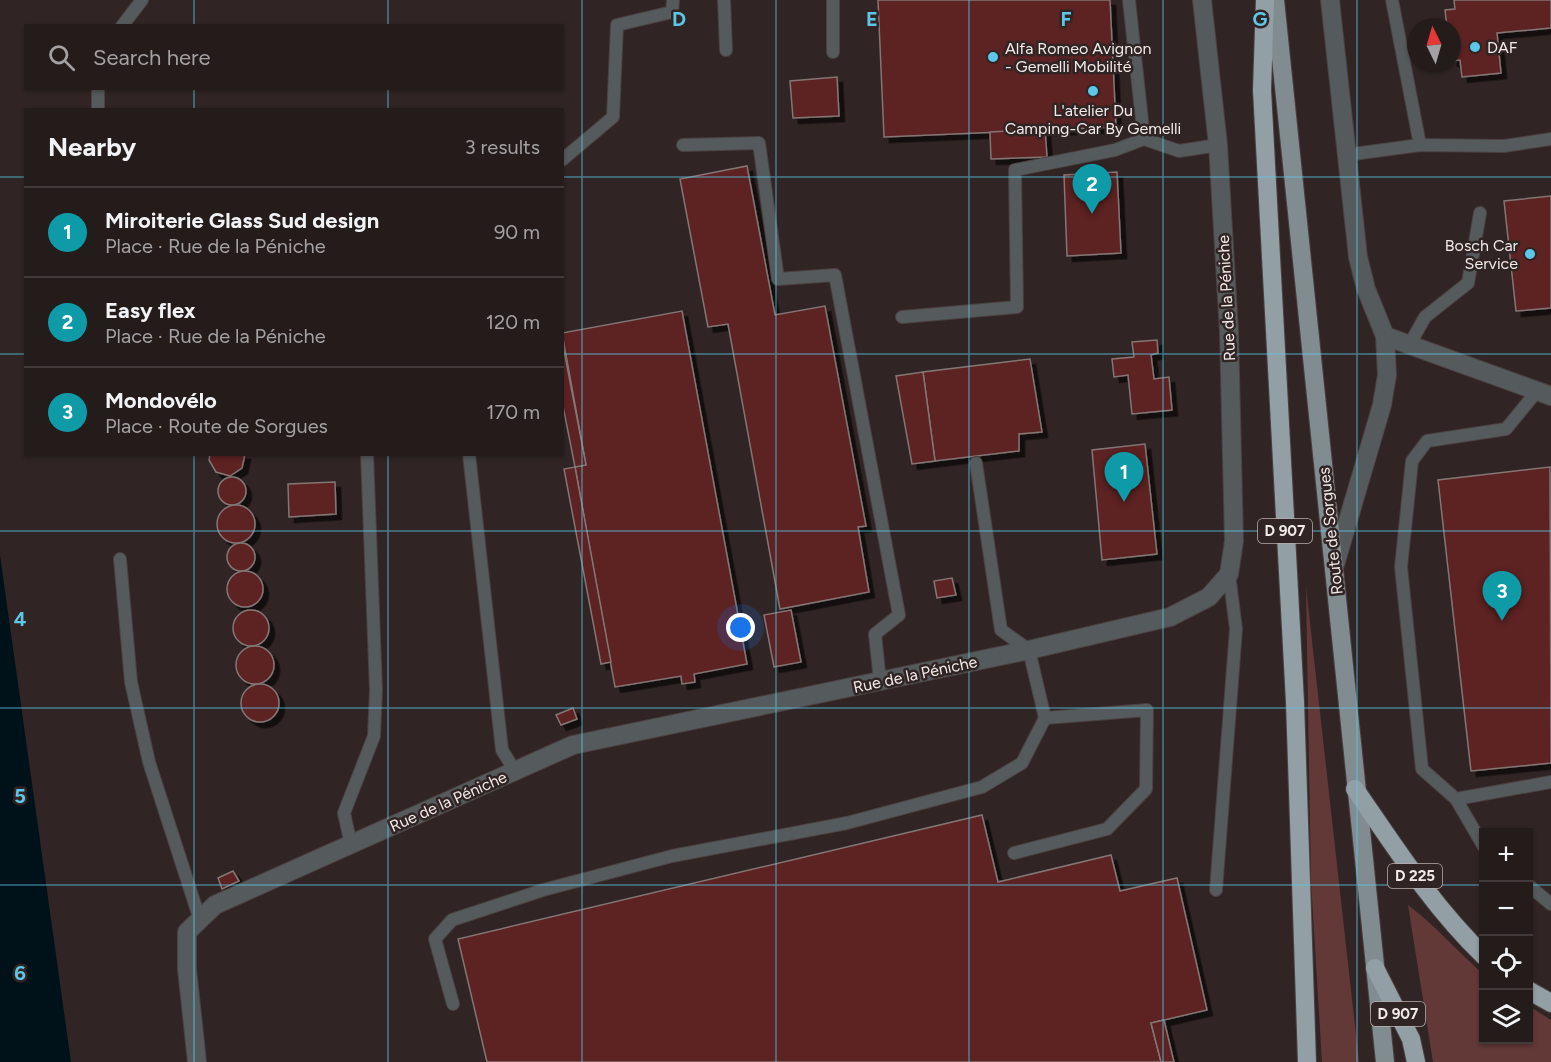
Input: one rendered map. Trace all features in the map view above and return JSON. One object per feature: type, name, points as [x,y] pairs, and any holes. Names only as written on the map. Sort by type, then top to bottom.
[{"type":"highway","name":"D 907","points":[[1265,0],[1262,90],[1295,702],[1308,1062]]},
{"type":"highway","name":"D 225","points":[[1355,789],[1431,898],[1479,951]]},
{"type":"highway","name":"D 907","points":[[1375,968],[1411,1039],[1416,1062]]},
{"type":"highway","points":[[1533,993],[1551,1003]]},
{"type":"main road","name":"Route de Sorgues","points":[[1275,0],[1385,1062]]},
{"type":"street","name":"Rue de la Péniche","points":[[197,1062],[187,969],[187,932],[215,905],[573,745],[1029,650],[1170,616],[1209,597],[1229,574],[1234,541],[1228,333],[1218,145],[1202,0]]},
{"type":"street","points":[[1330,0],[1358,257],[1366,289],[1385,336],[1387,375],[1382,405],[1334,570]]},
{"type":"street","points":[[1385,336],[1544,393]]},
{"type":"lane","points":[[124,24],[142,0]]},
{"type":"lane","points":[[564,158],[613,117],[617,25],[672,12],[673,0]]},
{"type":"lane","points":[[724,0],[726,50]]},
{"type":"lane","points":[[832,0],[833,52]]},
{"type":"lane","points":[[1129,0],[1144,139]]},
{"type":"lane","points":[[1392,0],[1420,145]]},
{"type":"lane","points":[[98,90],[98,108]]},
{"type":"lane","points":[[902,317],[1017,307],[1015,170],[1115,150],[1144,139],[1179,151],[1218,145]]},
{"type":"lane","points":[[1346,155],[1420,145],[1504,146],[1551,139]]},
{"type":"lane","points":[[683,145],[759,143],[778,279],[835,275],[899,615],[874,634],[880,681]]},
{"type":"lane","points":[[1410,344],[1425,317],[1468,283],[1480,213]]},
{"type":"lane","points":[[1479,838],[1456,799],[1422,769],[1401,567],[1412,461],[1427,441],[1506,429],[1544,393]]},
{"type":"lane","points":[[351,845],[344,813],[374,736],[376,690],[367,456]]},
{"type":"lane","points":[[469,456],[502,750],[515,771]]},
{"type":"lane","points":[[453,1004],[435,939],[452,920],[543,890],[672,856],[847,823],[982,788],[1022,763],[1045,718],[1029,650],[1001,630],[976,463]]},
{"type":"lane","points":[[120,559],[131,682],[149,762],[200,920]]},
{"type":"lane","points":[[1216,890],[1236,629],[1229,574]]},
{"type":"lane","points":[[1014,853],[1107,829],[1146,789],[1147,710],[1045,718]]},
{"type":"lane","points":[[1456,799],[1551,782]]},
{"type":"lane","points":[[1533,889],[1551,904]]},
{"type":"shaded area","points":[[0,555],[71,1062],[0,1062]]},
{"type":"shaded area","points":[[1306,587],[1359,1062],[1322,1062],[1311,882]]},
{"type":"shaded area","points":[[1408,905],[1479,970],[1479,1044],[1533,1044],[1533,1009],[1551,1020],[1551,1062],[1433,1062]]},
{"type":"building","points":[[878,0],[1110,0],[1116,127],[884,137]]},
{"type":"building","name":"DAF","points":[[1454,0],[1551,0],[1551,28],[1497,33],[1501,73],[1462,77],[1461,18],[1446,18],[1445,10],[1455,9]]},
{"type":"building","points":[[837,77],[839,116],[793,118],[790,81]]},
{"type":"building","points":[[1045,129],[1047,157],[991,159],[990,132]]},
{"type":"building","points":[[747,166],[775,315],[825,306],[866,526],[858,527],[869,592],[780,609],[728,324],[708,327],[680,179]]},
{"type":"building","points":[[1117,172],[1121,253],[1067,256],[1064,175]]},
{"type":"building","name":"Bosch Car Service","points":[[1551,196],[1551,308],[1516,311],[1504,201]]},
{"type":"building","points":[[682,311],[747,664],[694,674],[695,682],[682,684],[681,676],[615,687],[575,467],[586,465],[564,344],[564,333]]},
{"type":"building","points":[[1157,340],[1158,353],[1151,355],[1154,379],[1169,377],[1172,410],[1132,414],[1128,375],[1114,377],[1112,359],[1134,357],[1132,342]]},
{"type":"building","points":[[564,350],[586,465],[575,467],[564,411]]},
{"type":"building","points":[[1030,359],[1042,432],[1019,434],[1019,451],[935,461],[923,372]]},
{"type":"building","points":[[923,372],[935,461],[912,464],[896,376]]},
{"type":"building","points":[[1145,444],[1157,554],[1102,560],[1092,450]]},
{"type":"building","points":[[210,456],[245,456],[242,468],[230,476],[216,472],[209,460]]},
{"type":"building","points":[[575,467],[611,662],[601,664],[564,469]]},
{"type":"building","points":[[1550,467],[1551,763],[1471,771],[1438,480]]},
{"type":"building","points":[[232,477],[242,481],[246,491],[242,501],[232,505],[222,501],[218,491],[222,481]]},
{"type":"building","points":[[335,482],[336,514],[289,517],[288,484]]},
{"type":"building","points":[[236,505],[249,511],[255,524],[249,537],[236,543],[223,537],[217,524],[223,511]]},
{"type":"building","points":[[241,543],[251,547],[255,557],[251,567],[241,571],[231,567],[227,557],[231,547]]},
{"type":"building","points":[[245,571],[258,576],[263,589],[258,602],[245,607],[232,602],[227,589],[232,576]]},
{"type":"building","points":[[952,578],[956,595],[937,598],[934,581]]},
{"type":"building","points":[[251,610],[264,615],[269,628],[264,641],[251,646],[238,641],[233,628],[238,615]]},
{"type":"building","points":[[791,610],[801,662],[774,667],[764,615]]},
{"type":"building","points":[[255,646],[262,647],[268,652],[273,658],[273,672],[268,678],[262,683],[255,684],[248,683],[242,678],[237,672],[236,665],[237,658],[242,652],[248,647]]},
{"type":"building","points":[[260,684],[274,689],[279,703],[274,717],[260,722],[246,717],[241,703],[246,689]]},
{"type":"building","points":[[573,708],[577,719],[561,725],[556,715]]},
{"type":"building","points":[[982,815],[998,882],[1111,855],[1120,891],[1177,878],[1207,1010],[1151,1023],[1161,1062],[487,1062],[458,939]]},
{"type":"building","points":[[233,871],[239,881],[222,889],[218,878]]},
{"type":"building","points":[[1164,1020],[1174,1062],[1161,1062],[1151,1023]]},
{"type":"place","name":"DAF","points":[[1475,47]]},
{"type":"place","name":"Alfa Romeo Avignon - Gemelli Mobilité","points":[[993,57]]},
{"type":"place","name":"L'atelier Du Camping-Car By Gemelli","points":[[1093,91]]},
{"type":"place","name":"Easy flex","points":[[1092,214]]},
{"type":"place","name":"Bosch Car Service","points":[[1530,254]]},
{"type":"place","name":"Miroiterie Glass Sud design","points":[[1124,502]]},
{"type":"place","name":"Mondovélo","points":[[1502,621]]}]
